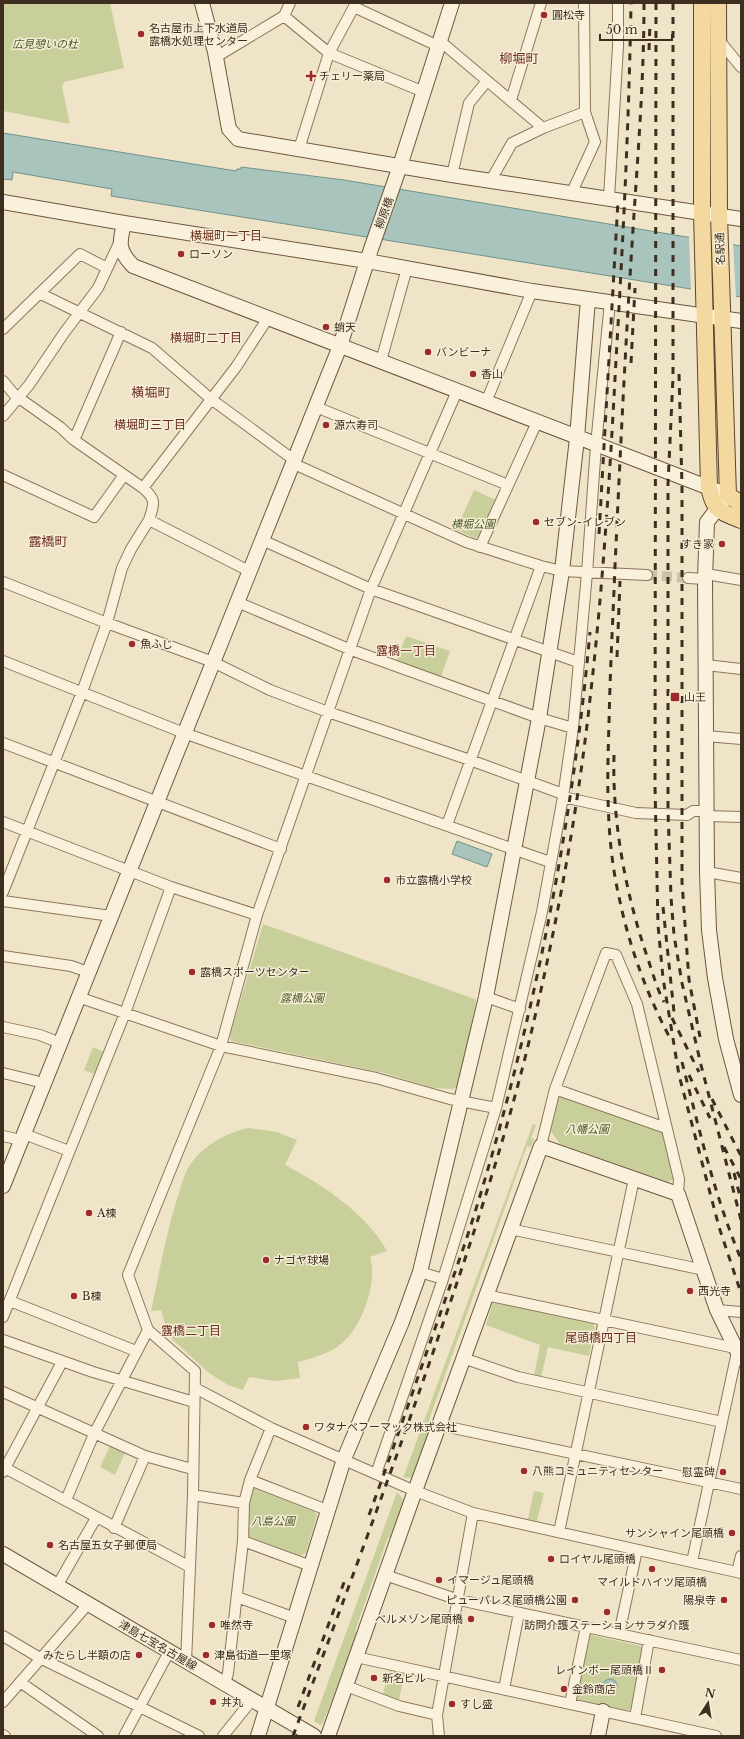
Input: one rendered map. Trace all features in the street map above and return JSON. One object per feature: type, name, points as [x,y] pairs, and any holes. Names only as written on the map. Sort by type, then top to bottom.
[{"type":"main road","name":"名駅通","points":[[702,3],[702,212],[709,487],[716,509]]},
{"type":"main road","name":"名駅通","points":[[718,3],[719,215],[722,301],[735,500]]},
{"type":"main road","points":[[716,509],[741,520]]},
{"type":"street","points":[[202,3],[216,58],[229,129],[232,135],[238,139],[452,175],[572,192],[741,219]]},
{"type":"street","points":[[216,58],[284,16],[290,3]]},
{"type":"street","name":"柳原橋","points":[[3,1186],[340,346],[452,3]]},
{"type":"street","points":[[511,100],[540,3]]},
{"type":"street","points":[[572,192],[595,142],[585,112],[584,3]]},
{"type":"street","points":[[609,198],[618,46],[618,3]]},
{"type":"street","points":[[299,149],[329,53],[355,5],[439,44],[488,81],[543,128]]},
{"type":"street","points":[[284,16],[329,53],[424,92]]},
{"type":"street","points":[[719,40],[741,67]]},
{"type":"street","points":[[452,175],[469,103],[488,81]]},
{"type":"street","points":[[491,180],[512,144],[543,128],[585,112]]},
{"type":"street","points":[[3,202],[124,223],[367,261],[532,290],[741,321]]},
{"type":"street","points":[[3,416],[18,398],[98,288],[120,241],[124,223]]},
{"type":"street","points":[[120,241],[123,255],[133,266],[577,438],[709,487],[735,500]]},
{"type":"street","points":[[3,329],[41,294],[80,254],[107,268]]},
{"type":"street","points":[[380,361],[407,268]]},
{"type":"street","points":[[486,402],[532,290]]},
{"type":"street","points":[[41,294],[152,348],[211,399],[293,462],[480,547],[562,571],[647,575]]},
{"type":"street","points":[[258,1736],[268,1709],[327,1510],[344,1459],[402,1322],[420,1272],[486,996],[551,652],[577,438],[588,299]]},
{"type":"street","points":[[376,1474],[443,1279],[496,1108],[542,912],[563,796],[572,728],[587,573],[596,445],[610,302]]},
{"type":"street","points":[[143,488],[236,367],[268,318]]},
{"type":"street","points":[[74,440],[121,332]]},
{"type":"street","points":[[3,381],[18,398],[60,427],[74,440],[143,488],[151,495],[154,503],[148,520],[122,568],[106,622],[82,692],[3,892]]},
{"type":"street","points":[[186,1662],[195,1371],[148,1330],[128,1275],[221,1046],[257,915],[371,589],[457,391]]},
{"type":"street","points":[[316,406],[508,485]]},
{"type":"street","points":[[480,547],[537,422]]},
{"type":"street","points":[[3,475],[94,517],[124,475]]},
{"type":"street","points":[[735,500],[716,509],[707,522],[707,872],[709,930],[715,978],[726,1039],[741,1095]]},
{"type":"street","points":[[148,520],[249,571]]},
{"type":"street","points":[[262,540],[371,589],[578,662]]},
{"type":"street","points":[[447,825],[541,566]]},
{"type":"street","points":[[688,578],[706,576],[741,580]]},
{"type":"street","points":[[3,582],[213,662],[270,690],[328,712],[470,760],[563,796],[636,813],[687,815],[693,811],[741,817]]},
{"type":"street","points":[[237,602],[349,649],[539,718],[572,728]]},
{"type":"street","points":[[3,661],[184,733],[305,777],[550,862]]},
{"type":"street","points":[[706,666],[741,669]]},
{"type":"street","points":[[706,736],[741,739]]},
{"type":"street","points":[[3,743],[280,849]]},
{"type":"street","points":[[3,822],[171,887],[257,915]]},
{"type":"street","points":[[707,872],[741,878]]},
{"type":"street","points":[[3,1317],[125,1014],[171,887]]},
{"type":"street","points":[[3,901],[111,916]]},
{"type":"street","points":[[328,1736],[463,1358],[541,1146],[555,1089],[606,953],[616,955],[637,1004],[679,1179],[678,1194],[717,1310],[738,1353],[692,1562]]},
{"type":"street","points":[[3,956],[71,966],[88,972]]},
{"type":"street","points":[[486,996],[520,1009]]},
{"type":"street","points":[[78,997],[221,1046],[376,1078],[450,1099],[462,1100],[496,1108]]},
{"type":"street","points":[[3,1027],[40,1035],[60,1043]]},
{"type":"street","points":[[3,1073],[44,1083]]},
{"type":"street","points":[[555,1089],[666,1128]]},
{"type":"street","points":[[3,1136],[22,1137],[69,1151]]},
{"type":"street","points":[[541,1146],[678,1194]]},
{"type":"street","points":[[559,1532],[634,1179]]},
{"type":"street","points":[[510,1229],[704,1270]]},
{"type":"street","points":[[420,1272],[443,1279]]},
{"type":"street","points":[[486,1295],[604,1320],[738,1353]]},
{"type":"street","points":[[10,1301],[136,1351]]},
{"type":"street","points":[[717,1310],[741,1312]]},
{"type":"street","points":[[66,1500],[94,1434],[148,1330]]},
{"type":"street","points":[[3,1340],[62,1362],[194,1402]]},
{"type":"street","points":[[463,1358],[518,1377],[722,1422]]},
{"type":"street","points":[[62,1362],[4,1470],[66,1500],[114,1528],[190,1567]]},
{"type":"street","points":[[195,1388],[271,1428],[415,1491],[473,1513],[739,1572],[741,1556]]},
{"type":"street","points":[[3,1392],[145,1456],[192,1469]]},
{"type":"street","points":[[439,1425],[741,1489]]},
{"type":"street","points":[[225,1684],[228,1672],[243,1541],[244,1503],[250,1480],[271,1428]]},
{"type":"street","points":[[114,1528],[145,1456]]},
{"type":"street","points":[[250,1480],[327,1510]]},
{"type":"street","points":[[192,1495],[244,1503]]},
{"type":"street","points":[[439,1736],[437,1715],[459,1600],[473,1513]]},
{"type":"street","points":[[57,1586],[96,1518]]},
{"type":"street","points":[[243,1541],[311,1566]]},
{"type":"street","points":[[619,1634],[637,1550]]},
{"type":"street","name":"津島七宝名古屋線","points":[[3,1554],[314,1736]]},
{"type":"street","points":[[385,1575],[459,1600],[741,1660]]},
{"type":"street","points":[[237,1597],[295,1618]]},
{"type":"street","points":[[3,1702],[7,1689],[20,1682],[88,1604]]},
{"type":"street","points":[[504,1689],[519,1613]]},
{"type":"street","points":[[570,1704],[586,1627]]},
{"type":"street","points":[[3,1636],[40,1658],[199,1736]]},
{"type":"street","points":[[635,1718],[649,1640]]},
{"type":"street","points":[[124,1736],[169,1652]]},
{"type":"street","points":[[356,1657],[635,1718],[694,1734],[716,1736]]},
{"type":"street","points":[[20,1682],[98,1736]]},
{"type":"street","points":[[346,1686],[399,1706],[437,1715]]},
{"type":"street","points":[[223,1736],[252,1700]]},
{"type":"street","points":[[598,1736],[603,1711]]},
{"type":"green space","name":"広見憩いの杜","points":[[3,3],[110,3],[124,68],[64,82],[62,87],[70,124],[3,111]]},
{"type":"green space","name":"横堀公園","points":[[474,490],[496,500],[480,537],[474,538],[456,530]]},
{"type":"green space","points":[[406,636],[450,651],[441,677],[396,662]]},
{"type":"green space","name":"露橋公園","points":[[263,924],[475,999],[476,1002],[459,1086],[452,1089],[434,1088],[384,1073],[231,1041],[230,1036]]},
{"type":"green space","points":[[93,1047],[104,1052],[94,1074],[84,1070]]},
{"type":"green space","name":"八幡公園","points":[[563,1095],[664,1132],[676,1179],[668,1182],[560,1144],[550,1130],[558,1098]]},
{"type":"green space","points":[[533,1124],[536,1125],[531,1138],[534,1139],[531,1147],[527,1146],[429,1420],[434,1422],[414,1477],[403,1478]]},
{"type":"green space","name":"ナゴヤ球場","points":[[248,1128],[277,1132],[297,1140],[285,1165],[314,1181],[342,1201],[368,1225],[387,1251],[370,1257],[372,1279],[370,1291],[362,1316],[356,1327],[341,1344],[326,1353],[298,1362],[300,1378],[275,1381],[249,1377],[243,1390],[228,1385],[209,1373],[173,1340],[166,1327],[161,1310],[151,1311],[162,1256],[176,1202],[187,1170],[205,1148],[221,1138]]},
{"type":"green space","points":[[493,1302],[593,1323],[595,1327],[589,1356],[548,1347],[541,1378],[534,1376],[540,1345],[486,1325]]},
{"type":"green space","points":[[110,1446],[125,1453],[115,1475],[100,1467]]},
{"type":"green space","name":"八島公園","points":[[256,1488],[314,1511],[317,1515],[306,1553],[299,1556],[249,1538],[246,1533],[251,1489]]},
{"type":"green space","points":[[534,1491],[544,1493],[537,1521],[528,1519]]},
{"type":"green space","points":[[397,1492],[405,1501],[392,1538],[388,1537],[355,1631],[358,1633],[323,1723],[320,1725],[314,1721]]},
{"type":"green space","points":[[591,1635],[641,1646],[643,1649],[631,1708],[628,1711],[576,1701],[588,1636]]},
{"type":"green space","points":[[389,1671],[405,1674],[398,1703],[382,1697]]},
{"type":"water","points":[[3,133],[236,171],[237,169],[241,169],[241,167],[344,180],[741,246],[741,297],[111,196],[112,189],[13,172],[12,180],[3,179]]},
{"type":"water","points":[[457,841],[492,854],[487,867],[452,854]]},
{"type":"water","points":[[607,1679],[613,1679],[617,1683],[617,1689],[613,1693],[607,1693],[603,1689],[603,1683]]},
{"type":"pier","points":[[689,235],[733,243],[736,298],[691,291]]},
{"type":"tunnel","points":[[647,575],[688,578]]},
{"type":"railway","points":[[293,1736],[402,1440],[477,1224],[513,1105],[533,1025],[559,904],[580,781],[595,657],[606,530],[623,226],[631,3]]},
{"type":"railway","points":[[644,3],[642,94],[627,325],[615,566],[608,745],[608,810],[615,876],[628,934],[654,1006],[671,1040]]},
{"type":"railway","points":[[656,3],[655,786],[658,925],[663,978],[679,1075],[719,1227],[741,1293]]},
{"type":"railway","points":[[673,3],[673,377],[668,484],[668,810],[671,897],[674,935],[682,983],[701,1065],[741,1220]]},
{"type":"railway","points":[[649,50],[650,22]]},
{"type":"railway","points":[[599,534],[618,201]]},
{"type":"railway","points":[[631,363],[635,288]]},
{"type":"railway","points":[[679,374],[682,486],[682,882],[689,980],[700,1037]]},
{"type":"railway","points":[[617,657],[620,581]]},
{"type":"railway","points":[[369,1515],[471,1225],[493,1153],[512,1080],[546,932],[560,857],[572,782],[590,632]]},
{"type":"railway","points":[[614,755],[615,806],[627,884],[640,935],[655,981],[664,1002]]},
{"type":"railway","points":[[663,907],[674,1012]]},
{"type":"railway","points":[[672,1018],[699,1072]]},
{"type":"railway","points":[[682,1062],[715,1186],[731,1235],[741,1259]]},
{"type":"railway","points":[[689,1075],[710,1118]]},
{"type":"railway","points":[[712,1099],[741,1156]]},
{"type":"railway","points":[[724,1147],[741,1179]]},
{"type":"railway","points":[[734,1173],[741,1200]]},
{"type":"railway","points":[[298,1707],[346,1577]]},
{"type":"place","name":"圓松寺","points":[[544,15]]},
{"type":"place","name":"名古屋市上下水道局 露橋水処理センター","points":[[141,34]]},
{"type":"place","name":"チェリー薬局","points":[[311,76]]},
{"type":"place","name":"ローソン","points":[[181,254]]},
{"type":"place","name":"蛸天","points":[[326,327]]},
{"type":"place","name":"バンビーナ","points":[[428,352]]},
{"type":"place","name":"香山","points":[[473,374]]},
{"type":"place","name":"源六寿司","points":[[326,425]]},
{"type":"place","name":"セブン-イレブン","points":[[536,522]]},
{"type":"place","name":"すき家","points":[[722,544]]},
{"type":"place","name":"魚ふじ","points":[[132,644]]},
{"type":"place","name":"山王","points":[[675,697]]},
{"type":"place","name":"市立露橋小学校","points":[[387,880]]},
{"type":"place","name":"露橋スポーツセンター","points":[[192,972]]},
{"type":"place","name":"A棟","points":[[89,1213]]},
{"type":"place","name":"ナゴヤ球場","points":[[266,1260]]},
{"type":"place","name":"西光寺","points":[[690,1291]]},
{"type":"place","name":"B棟","points":[[74,1296]]},
{"type":"place","name":"ワタナベフーマック株式会社","points":[[306,1427]]},
{"type":"place","name":"八熊コミュニティセンター","points":[[524,1471]]},
{"type":"place","name":"慰霊碑","points":[[723,1472]]},
{"type":"place","name":"サンシャイン尾頭橋","points":[[732,1533]]},
{"type":"place","name":"名古屋五女子郵便局","points":[[50,1545]]},
{"type":"place","name":"ロイヤル尾頭橋","points":[[551,1559]]},
{"type":"place","name":"マイルドハイツ尾頭橋","points":[[652,1569]]},
{"type":"place","name":"イマージュ尾頭橋","points":[[439,1580]]},
{"type":"place","name":"ピューパレス尾頭橋公園","points":[[575,1600]]},
{"type":"place","name":"陽泉寺","points":[[724,1600]]},
{"type":"place","name":"訪問介護ステーションサラダ介護","points":[[607,1612]]},
{"type":"place","name":"ベルメゾン尾頭橋","points":[[471,1619]]},
{"type":"place","name":"唯然寺","points":[[212,1625]]},
{"type":"place","name":"みたらし半額の店","points":[[139,1655]]},
{"type":"place","name":"津島街道一里塚","points":[[206,1655]]},
{"type":"place","name":"レインボー尾頭橋Ⅱ","points":[[662,1670]]},
{"type":"place","name":"新名ビル","points":[[374,1678]]},
{"type":"place","name":"金鈴商店","points":[[564,1689]]},
{"type":"place","name":"丼丸","points":[[213,1702]]},
{"type":"place","name":"すし盛","points":[[452,1704]]},
{"type":"district","name":"柳堀町","points":[[519,58]]},
{"type":"district","name":"横堀町一丁目","points":[[226,236]]},
{"type":"district","name":"横堀町二丁目","points":[[206,338]]},
{"type":"district","name":"横堀町","points":[[151,392]]},
{"type":"district","name":"横堀町三丁目","points":[[150,425]]},
{"type":"district","name":"露橋町","points":[[48,541]]},
{"type":"district","name":"露橋一丁目","points":[[406,651]]},
{"type":"district","name":"露橋二丁目","points":[[191,1331]]},
{"type":"district","name":"尾頭橋四丁目","points":[[601,1338]]}]
